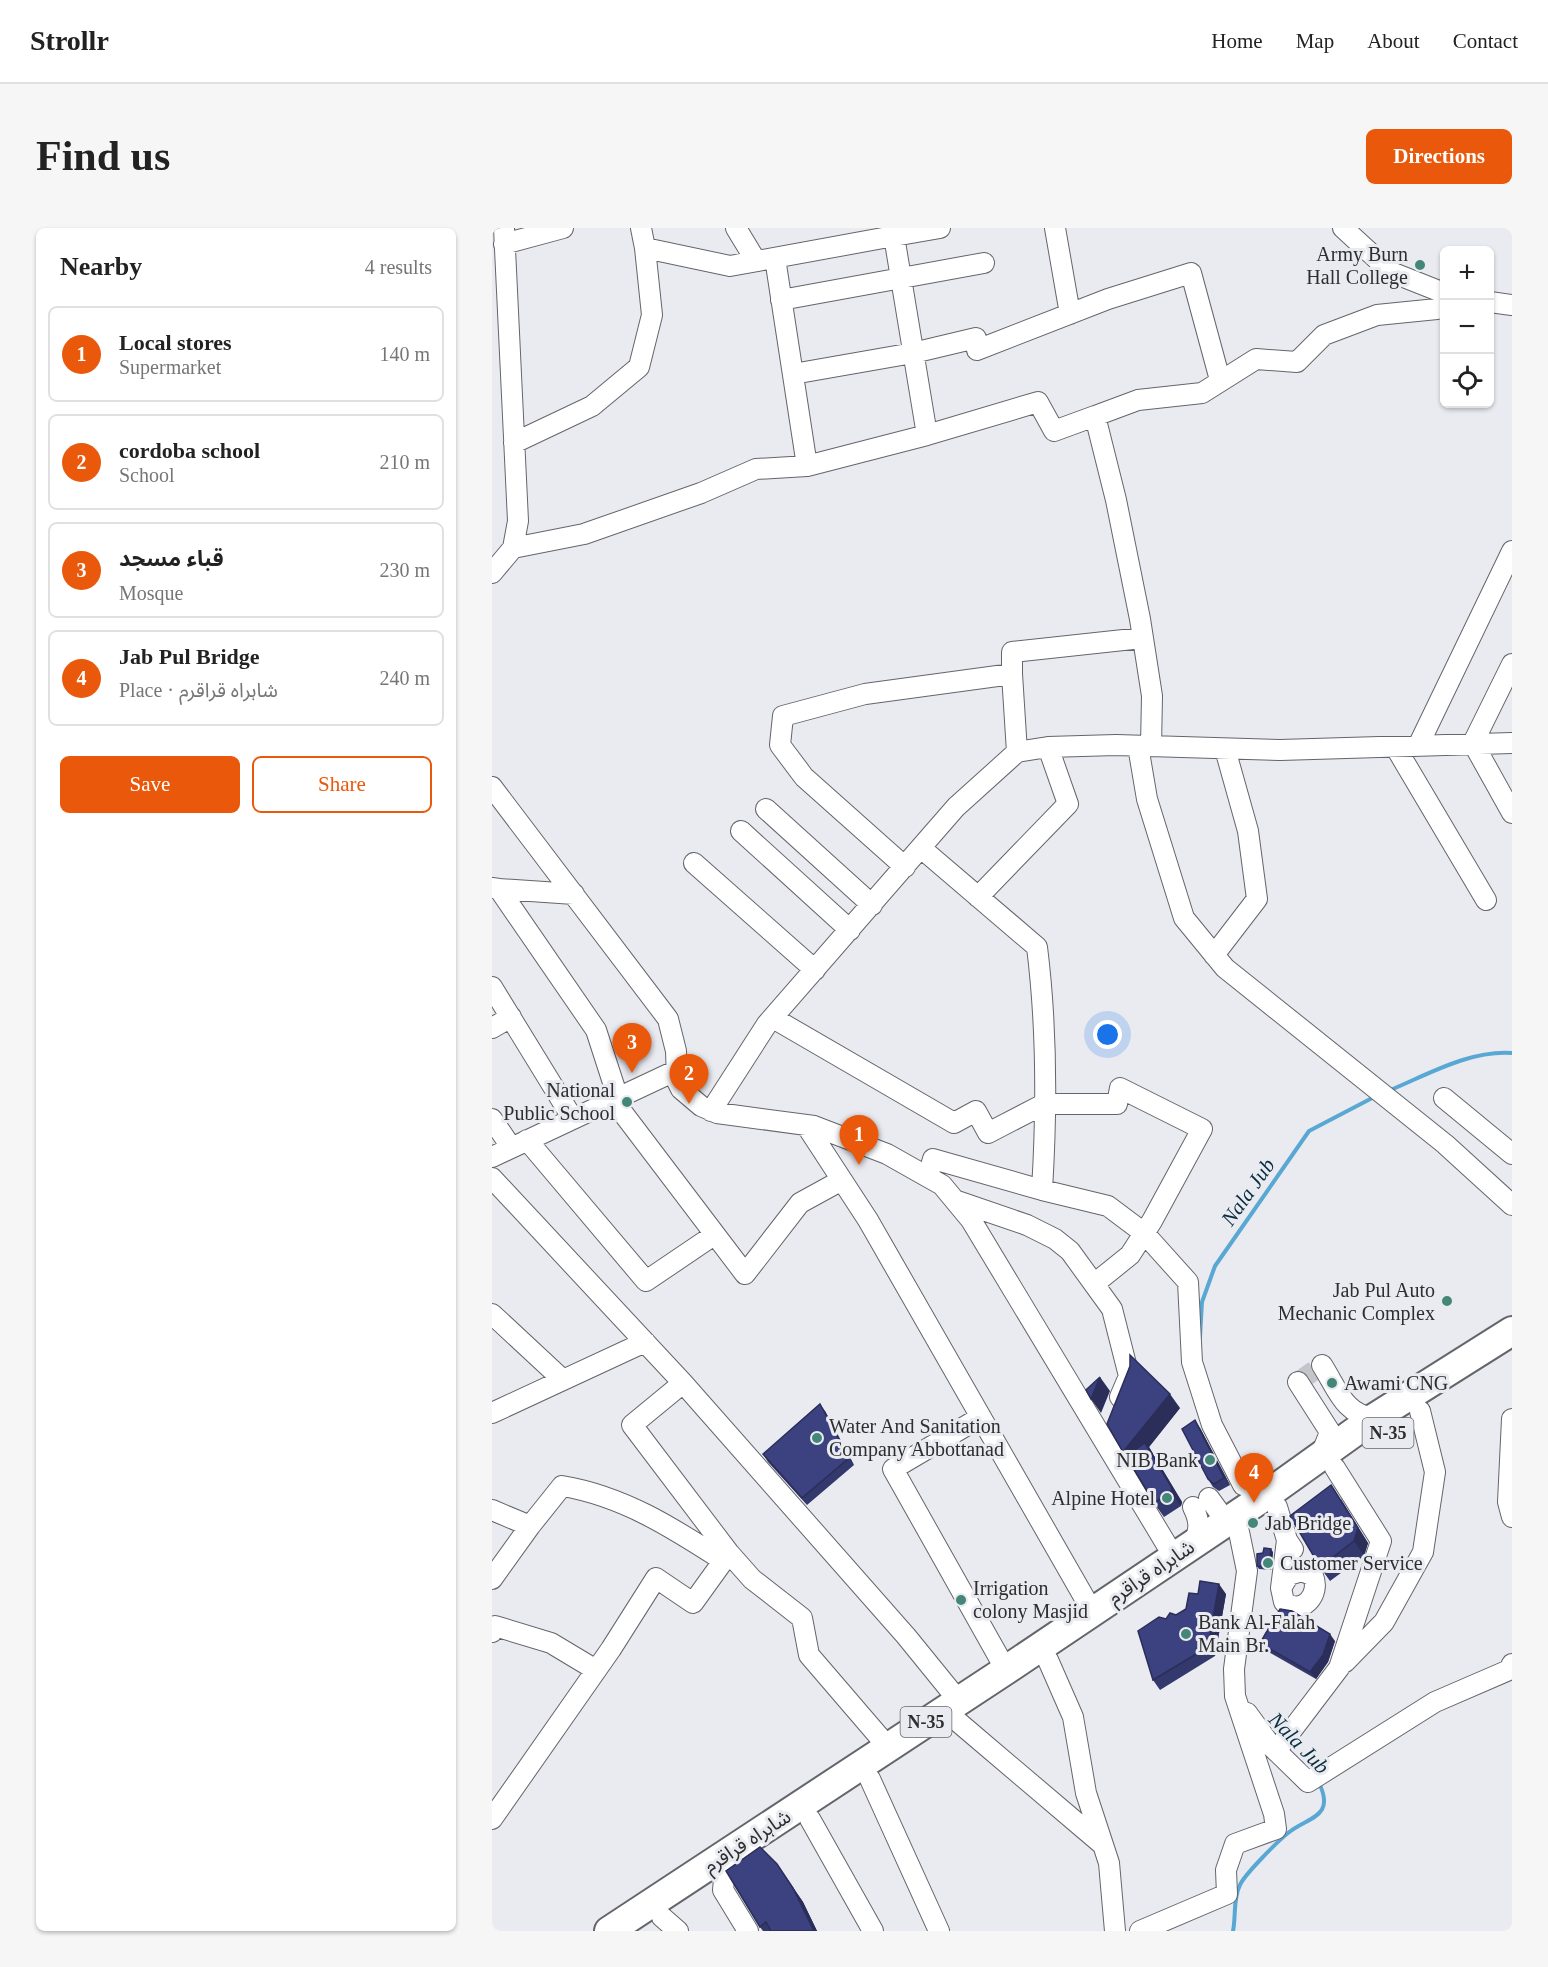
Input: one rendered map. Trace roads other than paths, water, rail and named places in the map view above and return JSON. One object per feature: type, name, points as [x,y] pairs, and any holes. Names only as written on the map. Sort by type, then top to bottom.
[{"type":"highway","name":"شاہراہ قراقرم","points":[[609,1931],[888,1747],[1048,1660],[1251,1512],[1328,1462],[1420,1411],[1495,1355],[1512,1331]]},
{"type":"highway","name":"شاہراہ قراقرم","points":[[1328,1462],[1374,1418],[1495,1355]]},
{"type":"highway","name":"شاہراہ قراقرم","points":[[660,1926],[870,1779],[1006,1670],[1184,1550],[1251,1512]]},
{"type":"street","points":[[492,573],[513,548],[518,521],[504,236],[563,228]]},
{"type":"street","points":[[514,443],[592,406],[639,367],[652,315],[641,228]]},
{"type":"street","points":[[736,228],[766,260],[781,300],[807,466]]},
{"type":"street","points":[[645,248],[730,266],[893,232],[940,228]]},
{"type":"street","points":[[1055,228],[1070,314]]},
{"type":"street","points":[[1343,228],[1391,272],[1440,291]]},
{"type":"street","points":[[893,232],[927,435]]},
{"type":"street","points":[[781,300],[984,262]]},
{"type":"street","points":[[793,374],[913,353],[976,338],[977,350],[1070,314],[1191,273],[1220,380]]},
{"type":"street","points":[[1494,303],[1512,305]]},
{"type":"street","points":[[513,548],[584,534],[701,493],[756,469],[807,466],[927,435],[1038,402],[1054,431],[1138,400],[1202,393],[1256,359],[1297,362],[1324,335],[1377,315],[1440,308]]},
{"type":"street","points":[[1095,416],[1116,500],[1152,696],[1145,746],[1146,799],[1184,918],[1225,968],[1445,1144],[1512,1205]]},
{"type":"street","points":[[1418,746],[1512,551]]},
{"type":"street","points":[[1017,752],[1012,652],[1142,638]]},
{"type":"street","points":[[1473,743],[1512,664]]},
{"type":"street","points":[[905,867],[804,777],[780,745],[783,716],[865,694],[1012,674]]},
{"type":"street","points":[[1473,743],[1512,813]]},
{"type":"street","points":[[711,1112],[773,1018],[956,807],[1017,752],[1048,747],[1396,748],[1512,743]]},
{"type":"street","points":[[978,897],[1068,804],[1048,747]]},
{"type":"street","points":[[1396,748],[1486,900]]},
{"type":"street","points":[[1214,955],[1257,899],[1248,831],[1225,749]]},
{"type":"street","points":[[492,787],[668,1018],[676,1051],[675,1071],[681,1089],[711,1112],[806,1125],[887,1154],[928,1176],[957,1201],[971,1220],[1103,1440],[1184,1550],[1199,1532],[1201,1503],[1222,1516],[1251,1512]]},
{"type":"street","points":[[766,809],[872,905]]},
{"type":"street","points":[[741,831],[850,930]]},
{"type":"street","points":[[921,848],[1037,947],[1043,999],[1042,1190]]},
{"type":"street","points":[[694,863],[815,970]]},
{"type":"street","points":[[496,888],[574,894]]},
{"type":"street","points":[[496,888],[596,1030],[616,1099],[745,1274],[800,1203],[842,1180]]},
{"type":"street","points":[[492,987],[573,1119]]},
{"type":"street","points":[[492,1028],[511,1017]]},
{"type":"street","points":[[773,1018],[954,1123],[976,1111],[988,1133],[1044,1104],[1116,1104],[1120,1088],[1202,1129],[1130,1255],[1094,1284]]},
{"type":"street","points":[[492,1157],[675,1071]]},
{"type":"street","points":[[1444,1098],[1512,1154]]},
{"type":"street","points":[[492,1119],[519,1144],[646,1281],[714,1234]]},
{"type":"street","points":[[806,1125],[868,1220],[1092,1611]]},
{"type":"street","points":[[928,1176],[933,1159],[1108,1206],[1144,1233],[1188,1282],[1192,1362],[1212,1425],[1251,1512],[1287,1540],[1313,1576],[1314,1595],[1303,1606],[1296,1608],[1284,1602],[1281,1588],[1287,1540]]},
{"type":"street","points":[[492,1178],[683,1383],[906,1636],[957,1710],[1103,1845]]},
{"type":"street","points":[[957,1201],[1027,1225],[1055,1239],[1070,1251],[1112,1309],[1129,1376],[1103,1440]]},
{"type":"street","points":[[492,1314],[563,1380]]},
{"type":"street","points":[[492,1413],[645,1342]]},
{"type":"street","points":[[1322,1365],[1348,1407],[1357,1416],[1374,1418]]},
{"type":"street","points":[[1298,1382],[1330,1432],[1328,1462],[1381,1542],[1339,1668]]},
{"type":"street","points":[[683,1383],[632,1425],[727,1557]]},
{"type":"street","points":[[1276,1752],[1339,1668],[1384,1622],[1423,1552],[1435,1472],[1420,1411]]},
{"type":"street","points":[[981,1417],[893,1469],[1006,1670]]},
{"type":"street","points":[[1512,1419],[1508,1502],[1512,1517]]},
{"type":"street","points":[[492,1579],[562,1486],[591,1491],[663,1522],[727,1557],[802,1618],[809,1655],[888,1747]]},
{"type":"street","points":[[492,1510],[530,1526]]},
{"type":"street","points":[[1140,1931],[1227,1894],[1226,1870],[1235,1844],[1276,1829],[1274,1814],[1235,1696],[1234,1670],[1247,1571],[1251,1512]]},
{"type":"street","points":[[492,1819],[596,1670],[656,1578],[693,1603],[727,1557]]},
{"type":"street","points":[[1281,1588],[1289,1575],[1296,1572],[1302,1571],[1313,1576]]},
{"type":"street","points":[[492,1632],[495,1626],[551,1643],[596,1670]]},
{"type":"street","points":[[1048,1660],[1073,1717],[1086,1793],[1109,1863],[1115,1931]]},
{"type":"street","points":[[1235,1696],[1276,1752],[1308,1782],[1435,1702],[1501,1674],[1509,1670],[1512,1664]]},
{"type":"street","points":[[870,1779],[939,1931]]},
{"type":"street","points":[[810,1819],[873,1931]]},
{"type":"street","points":[[720,1883],[748,1931]]},
{"type":"waterway","name":"Nala Jub","points":[[1388,1091],[1464,1059],[1480,1055],[1512,1053]]},
{"type":"waterway","name":"Nala Jub","points":[[1200,1337],[1202,1302],[1215,1266],[1309,1131],[1376,1096]]},
{"type":"waterway","name":"Nala Jub","points":[[1233,1931],[1236,1896],[1240,1885],[1254,1866],[1283,1837],[1322,1810],[1324,1803],[1319,1783]]},
{"type":"tunnel","points":[[1298,1382],[1322,1365]]},
{"type":"place","name":"Army Burn Hall College","points":[[1420,265]]},
{"type":"place","name":"قباء مسجد","points":[[632,1073]]},
{"type":"place","name":"National Public School","points":[[627,1102]]},
{"type":"place","name":"cordoba school","points":[[689,1104]]},
{"type":"place","name":"Local stores","points":[[859,1165]]},
{"type":"place","name":"Jab Pul Auto Mechanic Complex","points":[[1447,1301]]},
{"type":"place","name":"Awami CNG","points":[[1332,1383]]},
{"type":"place","name":"Water And Sanitation Company Abbottanad","points":[[817,1438]]},
{"type":"place","name":"NIB Bank","points":[[1210,1460]]},
{"type":"place","name":"Alpine Hotel","points":[[1167,1498]]},
{"type":"place","name":"Jab Pul Bridge","points":[[1254,1503]]},
{"type":"place","name":"Jab Bridge","points":[[1253,1523]]},
{"type":"place","name":"Customer Service","points":[[1268,1563]]},
{"type":"place","name":"Irrigation colony Masjid","points":[[961,1600]]},
{"type":"place","name":"Bank Al-Falah Main Br.","points":[[1186,1634]]}]
